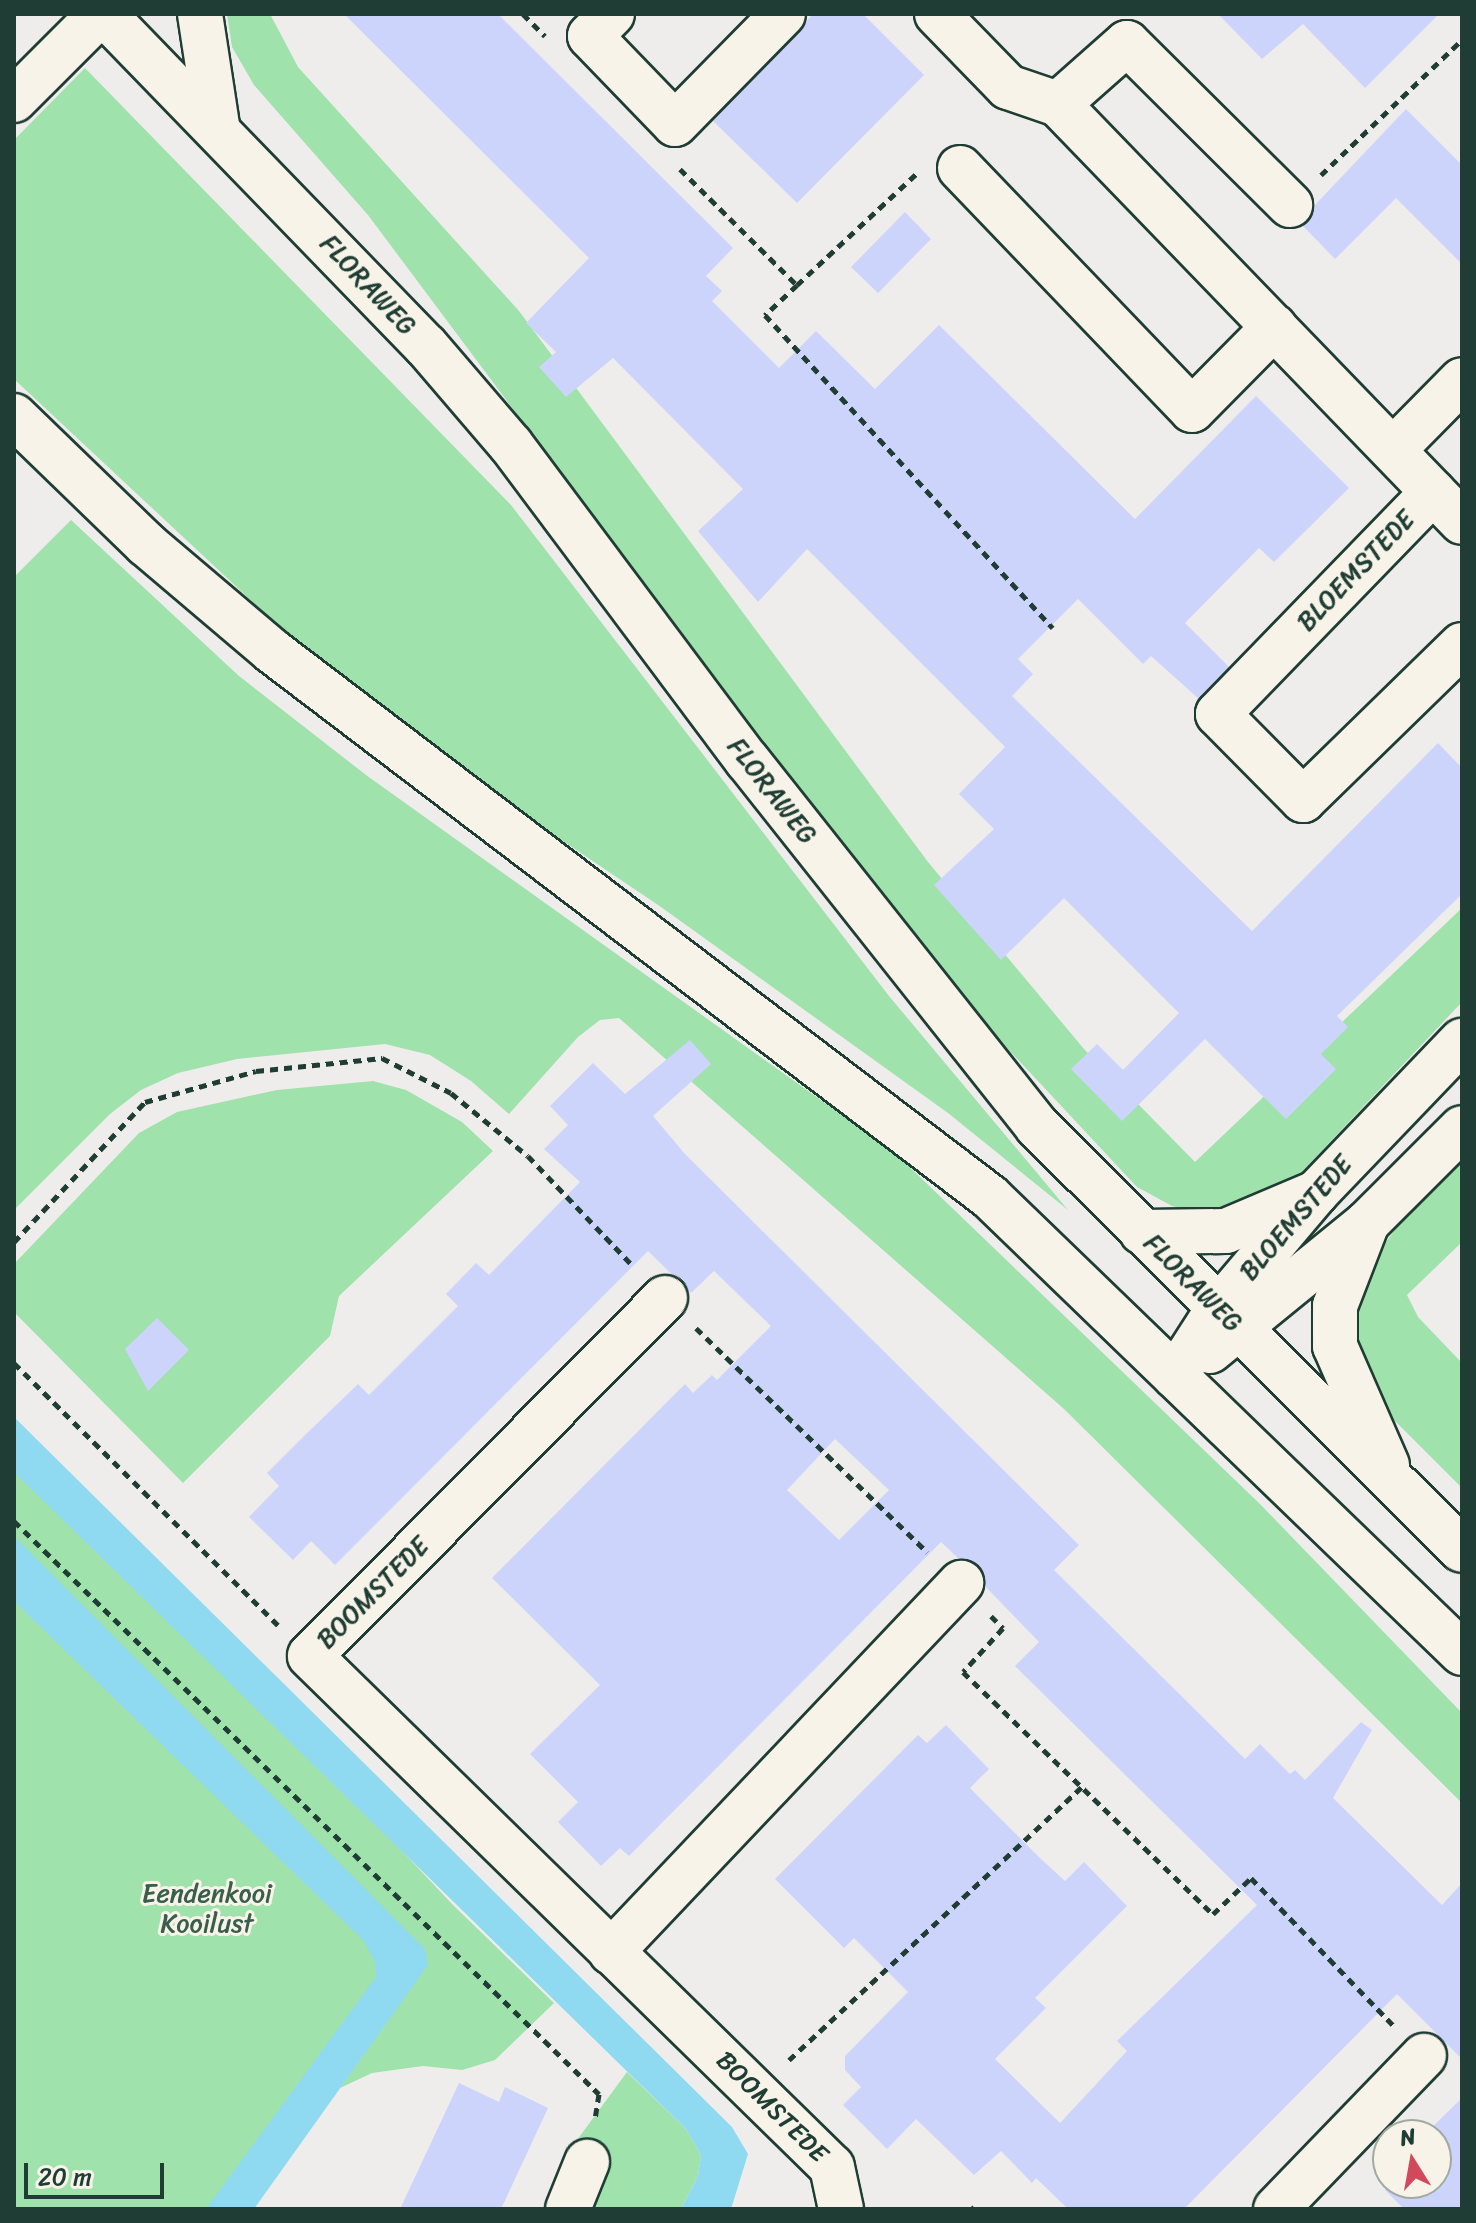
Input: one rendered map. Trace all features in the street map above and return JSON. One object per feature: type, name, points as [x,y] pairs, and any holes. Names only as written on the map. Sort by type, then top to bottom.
[{"type":"street","points":[[14,100],[102,14]]},
{"type":"street","name":"FLORAWEG","points":[[102,14],[217,125],[426,346],[511,445],[747,760],[1027,1114],[1462,1550]]},
{"type":"street","points":[[200,14],[217,125]]},
{"type":"street","points":[[612,14],[590,36],[675,124],[783,14]]},
{"type":"street","name":"BLOEMSTEDE","points":[[937,14],[1008,87],[1058,104],[1448,507],[1218,714],[1303,800],[1462,645]]},
{"type":"street","points":[[1058,104],[1127,43],[1290,205]]},
{"type":"street","points":[[940,170],[1192,410],[1274,327]]},
{"type":"street","points":[[1393,450],[1462,380]]},
{"type":"street","points":[[14,416],[146,544],[272,651],[990,1197],[1462,1653]]},
{"type":"street","name":"BLOEMSTEDE","points":[[1175,1376],[1229,1319],[1316,1193],[1462,1041]]},
{"type":"street","name":"BLOEMSTEDE","points":[[1229,1319],[1367,1223],[1462,1128]]},
{"type":"street","points":[[1142,1232],[1226,1231],[1316,1193]]},
{"type":"street","points":[[1367,1223],[1335,1306],[1335,1346],[1396,1485]]},
{"type":"street","name":"BOOMSTEDE","points":[[665,1298],[310,1656],[832,2167],[841,2209]]},
{"type":"street","points":[[611,1952],[961,1583]]},
{"type":"street","points":[[1276,2209],[1424,2056]]},
{"type":"street","points":[[568,2209],[587,2162]]},
{"type":"path","points":[[523,14],[555,46]]},
{"type":"path","points":[[1290,205],[1462,40]]},
{"type":"path","points":[[675,165],[797,285]]},
{"type":"path","points":[[940,170],[797,285],[765,315],[1053,628]]},
{"type":"path","points":[[14,1242],[145,1102],[256,1071],[382,1058],[451,1093],[528,1156],[665,1298],[961,1583],[1003,1628],[963,1672],[1213,1914],[1251,1878],[1424,2056]]},
{"type":"path","points":[[14,1363],[310,1656]]},
{"type":"path","points":[[14,1521],[599,2094],[587,2162]]},
{"type":"path","points":[[754,2090],[1082,1787]]},
{"type":"green space","points":[[227,14],[270,14],[298,67],[519,311],[928,862],[1084,1049],[1195,1162],[1462,908],[1462,1002],[1297,1177],[1216,1215],[1172,1206],[1137,1187],[923,958],[368,215],[254,85],[232,47]]},
{"type":"green space","points":[[85,68],[511,505],[889,996],[1068,1210],[948,1113],[661,907],[456,769],[273,621],[14,379],[14,140]]},
{"type":"green space","points":[[71,520],[239,676],[366,775],[895,1153],[1260,1504],[1462,1713],[1462,1803],[1064,1409],[619,1018],[600,1020],[578,1037],[509,1114],[471,1081],[430,1055],[385,1044],[237,1059],[178,1073],[141,1090],[110,1114],[14,1210],[14,577]]},
{"type":"green space","points":[[373,1081],[406,1090],[462,1122],[493,1151],[339,1296],[330,1336],[183,1483],[14,1312],[14,1264],[139,1133],[177,1112],[277,1090]]},
{"type":"green space","points":[[1462,1160],[1462,1242],[1407,1295],[1418,1317],[1462,1363],[1462,1488],[1375,1401],[1348,1320],[1361,1275],[1407,1214]]},
{"type":"green space","name":"Eendenkooi Kooilust","points":[[14,1440],[453,1905],[554,2003],[495,2060],[462,2070],[423,2066],[372,2073],[340,2088],[427,1965],[221,2209],[14,2209]]},
{"type":"green space","points":[[627,2072],[686,2129],[701,2155],[698,2176],[681,2209],[591,2209],[612,2161],[577,2140]]},
{"type":"water","points":[[14,1417],[732,2127],[748,2154],[731,2209],[681,2209],[698,2176],[701,2155],[686,2129],[14,1472]]},
{"type":"water","points":[[14,1536],[425,1949],[428,1965],[254,2209],[206,2209],[376,1977],[375,1962],[364,1941],[14,1601]]},
{"type":"building","points":[[344,14],[498,14],[733,248],[706,276],[722,291],[712,301],[779,368],[816,331],[875,389],[939,325],[1135,519],[1256,396],[1349,488],[1274,562],[1259,548],[1185,623],[1229,667],[1199,699],[1151,656],[1143,664],[1078,599],[1018,659],[1033,674],[1012,696],[1252,931],[1438,743],[1462,768],[1462,894],[1337,1016],[1348,1027],[1321,1054],[1336,1069],[1286,1119],[1205,1039],[1122,1121],[1071,1069],[1097,1044],[1123,1070],[1179,1013],[1064,898],[1001,960],[934,885],[994,829],[959,794],[1005,747],[807,549],[758,602],[698,531],[743,489],[613,358],[566,397],[539,367],[556,352],[526,323],[589,258]]},
{"type":"building","points":[[813,14],[863,14],[924,75],[797,203],[713,121]]},
{"type":"building","points":[[1218,14],[1439,14],[1365,88],[1303,24],[1262,59]]},
{"type":"building","points":[[1406,109],[1462,165],[1462,264],[1396,198],[1335,259],[1303,226],[1314,206]]},
{"type":"building","points":[[905,212],[931,239],[878,293],[851,267]]},
{"type":"building","points":[[690,1040],[711,1064],[653,1116],[685,1154],[1079,1545],[1054,1570],[1245,1759],[1260,1744],[1290,1774],[1295,1770],[1305,1780],[1361,1722],[1372,1730],[1333,1798],[1442,1905],[1462,1883],[1462,2059],[1397,1994],[1184,2209],[1068,2209],[1036,2178],[1032,2183],[1001,2151],[974,2175],[916,2119],[887,2149],[843,2105],[861,2087],[845,2070],[845,2056],[908,1992],[854,1938],[844,1948],[775,1879],[918,1735],[927,1743],[946,1725],[989,1769],[970,1788],[1040,1858],[1065,1881],[1084,1862],[1127,1906],[1035,1998],[1046,2008],[995,2059],[1060,2123],[1127,2051],[1117,2041],[1257,1905],[1015,1666],[1039,1642],[985,1586],[979,1565],[959,1559],[941,1542],[629,1856],[620,1848],[601,1866],[558,1822],[578,1802],[530,1754],[600,1685],[492,1578],[685,1384],[693,1393],[712,1375],[717,1380],[771,1326],[714,1271],[691,1293],[648,1251],[335,1565],[311,1541],[293,1560],[249,1517],[279,1486],[267,1473],[358,1384],[369,1395],[458,1306],[446,1294],[476,1263],[489,1275],[580,1182],[544,1149],[568,1125],[550,1106],[593,1063],[625,1094]],"holes":[[[835,1439],[889,1490],[839,1540],[787,1490]]]},
{"type":"building","points":[[157,1318],[189,1350],[148,1391],[125,1349]]},
{"type":"building","points":[[459,2083],[499,2102],[505,2087],[548,2108],[501,2209],[400,2209]]},
{"type":"building","points":[[1462,2098],[1462,2209],[1404,2209],[1394,2199],[1452,2199],[1452,2119],[1440,2119]]}]
